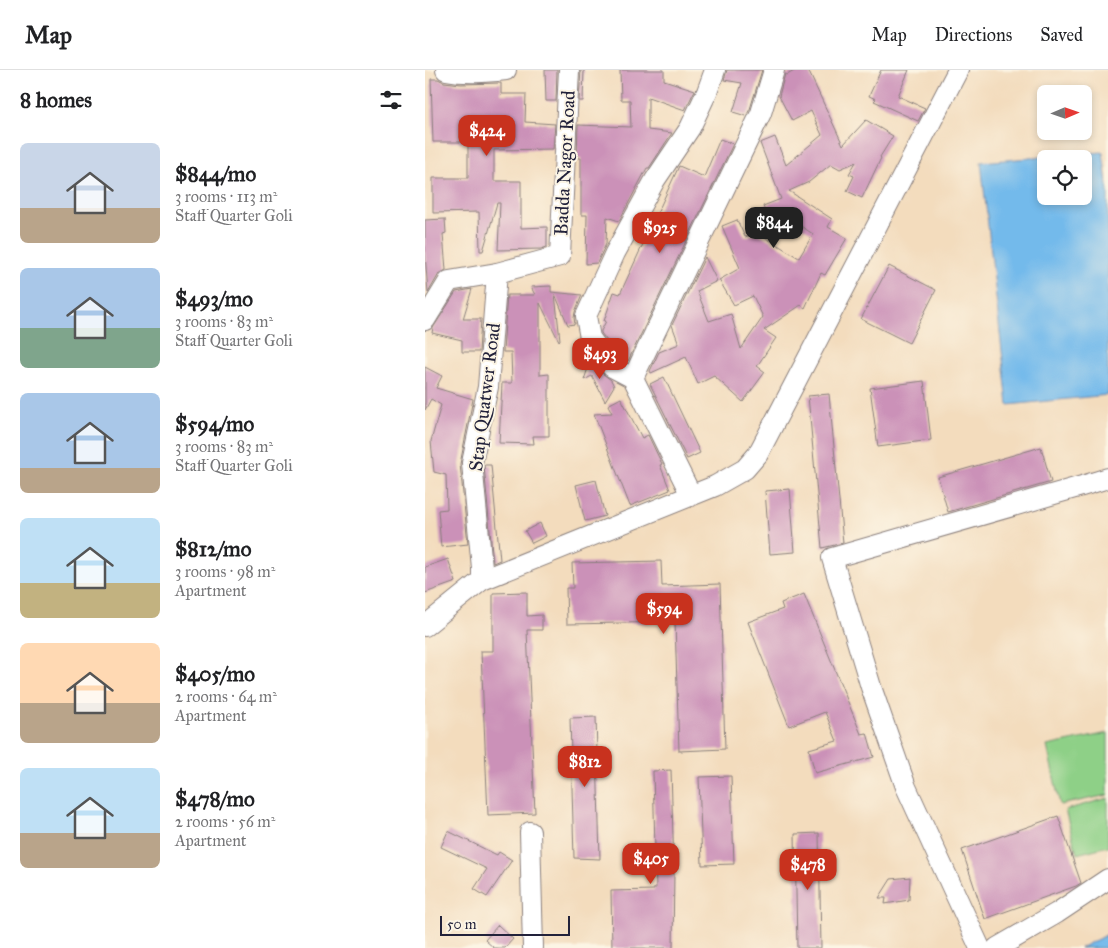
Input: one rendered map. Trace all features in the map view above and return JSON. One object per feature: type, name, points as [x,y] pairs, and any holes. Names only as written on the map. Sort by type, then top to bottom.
[{"type":"street","points":[[446,70],[479,72],[506,70]]},
{"type":"street","name":"Badda Nagor Road","points":[[497,273],[560,256],[569,70]]},
{"type":"street","points":[[691,495],[633,378],[612,367],[590,338],[586,316],[615,253],[655,180],[690,128],[715,70]]},
{"type":"street","points":[[633,378],[761,113],[774,70]]},
{"type":"street","points":[[425,626],[482,580],[715,486],[745,469],[758,454],[957,70]]},
{"type":"street","points":[[425,320],[449,281],[497,273]]},
{"type":"street","name":"Stap Quatwer Road","points":[[482,580],[472,463],[488,387],[497,273]]},
{"type":"street","points":[[980,948],[905,787],[871,687],[832,558],[1108,478]]},
{"type":"street","points":[[530,832],[533,948]]},
{"type":"street","points":[[997,948],[1103,886]]},
{"type":"green space","points":[[1108,733],[1108,795],[1060,805],[1047,746]]},
{"type":"green space","points":[[1108,798],[1108,846],[1077,854],[1065,810]]},
{"type":"water","points":[[1103,152],[1108,192],[1108,395],[1008,405],[981,162],[1037,157],[1037,205],[1092,205],[1092,153]]},
{"type":"water","points":[[1108,934],[1108,948],[1080,948]]},
{"type":"building","points":[[545,70],[557,70],[556,101],[546,101]]},
{"type":"building","points":[[581,70],[584,70],[583,101],[579,101]]},
{"type":"building","points":[[620,70],[664,70],[664,80],[695,90],[685,110],[648,97],[648,130],[672,133],[649,168],[647,168],[619,221],[607,217],[606,244],[597,263],[586,264],[587,215],[581,215],[581,158],[577,158],[578,125],[631,127],[630,100],[621,100]]},
{"type":"building","points":[[727,70],[762,70],[746,116],[733,112],[742,83],[724,80]]},
{"type":"building","points":[[796,70],[808,70],[843,145],[866,120],[893,136],[880,157],[862,198],[847,191],[854,176],[849,174],[856,162],[840,169],[831,164],[809,182],[789,191],[832,219],[828,227],[847,238],[825,275],[821,273],[805,308],[801,305],[764,330],[776,338],[757,366],[765,372],[743,402],[714,376],[698,384],[686,357],[651,373],[650,371],[659,352],[679,344],[672,325],[705,257],[717,281],[697,291],[709,321],[731,314],[741,349],[763,317],[753,296],[734,305],[719,280],[740,268],[722,226],[737,220],[745,237],[758,233],[799,258],[813,234],[790,219],[770,227],[763,206],[781,199],[760,143],[775,137],[786,165],[822,135],[811,111],[792,121],[779,96],[785,74],[787,75]]},
{"type":"building","points":[[881,70],[909,70],[898,96],[925,108],[918,121],[874,101],[876,99],[869,96]]},
{"type":"building","points":[[431,79],[461,84],[501,83],[501,94],[526,94],[525,122],[555,124],[553,149],[494,150],[494,181],[521,181],[521,228],[547,227],[547,247],[541,249],[498,250],[500,203],[497,203],[483,251],[480,251],[479,212],[433,213],[433,178],[468,178],[468,142],[433,142]]},
{"type":"building","points":[[720,139],[733,144],[628,361],[617,354],[601,333],[614,292],[620,294],[679,166],[704,177]]},
{"type":"building","points":[[445,219],[446,233],[443,234],[446,270],[439,274],[428,293],[425,220]]},
{"type":"building","points":[[889,266],[936,290],[909,343],[861,319]]},
{"type":"building","points":[[551,286],[551,292],[582,295],[575,312],[575,324],[568,325],[555,294],[559,341],[540,303],[540,375],[549,374],[549,436],[533,436],[534,444],[499,443],[502,383],[512,383],[511,352],[503,352],[507,295],[535,295],[531,287]]},
{"type":"building","points":[[472,289],[463,319],[481,319],[479,352],[462,352],[462,340],[432,333],[433,328],[456,292]]},
{"type":"building","points":[[591,359],[603,374],[611,380],[614,386],[605,401],[592,376],[584,380]]},
{"type":"building","points":[[425,367],[442,376],[436,388],[473,399],[460,464],[468,544],[441,547],[438,510],[447,509],[446,475],[434,472],[431,441],[441,405],[431,399],[425,410]]},
{"type":"building","points":[[664,377],[700,453],[687,459],[650,384]]},
{"type":"building","points":[[924,381],[931,440],[878,447],[870,388]]},
{"type":"building","points":[[829,394],[843,543],[822,548],[808,396]]},
{"type":"building","points":[[621,398],[642,438],[648,435],[662,464],[660,465],[670,490],[630,506],[594,414],[612,413],[608,405]]},
{"type":"building","points":[[1041,447],[1051,482],[948,512],[938,477]]},
{"type":"building","points":[[484,465],[491,465],[500,560],[493,563]]},
{"type":"building","points":[[596,480],[605,516],[585,521],[576,485]]},
{"type":"building","points":[[790,489],[795,552],[770,554],[765,491]]},
{"type":"building","points":[[540,523],[546,536],[532,543],[525,531]]},
{"type":"building","points":[[448,559],[456,582],[425,593],[425,567]]},
{"type":"building","points":[[661,561],[662,586],[720,584],[725,749],[679,751],[675,622],[567,624],[566,588],[573,588],[572,563]]},
{"type":"building","points":[[527,592],[527,616],[542,615],[542,630],[527,630],[535,813],[488,815],[481,651],[493,651],[493,593]]},
{"type":"building","points":[[804,594],[861,734],[867,733],[874,757],[815,773],[809,749],[837,741],[825,712],[789,726],[748,622],[783,609],[781,603]]},
{"type":"building","points":[[596,717],[600,859],[574,858],[570,718]]},
{"type":"building","points":[[671,770],[674,870],[673,948],[612,948],[611,891],[654,890],[656,888],[653,771]]},
{"type":"building","points":[[731,776],[734,864],[702,865],[699,777]]},
{"type":"building","points":[[1058,816],[1081,883],[985,919],[962,850]]},
{"type":"building","points":[[448,831],[497,855],[499,852],[512,860],[487,897],[474,889],[487,869],[441,847]]},
{"type":"building","points":[[819,833],[821,948],[797,948],[795,834]]},
{"type":"building","points":[[910,877],[909,900],[885,904],[886,898],[879,898],[891,879]]},
{"type":"building","points":[[498,925],[513,939],[505,948],[494,948],[485,940]]}]
